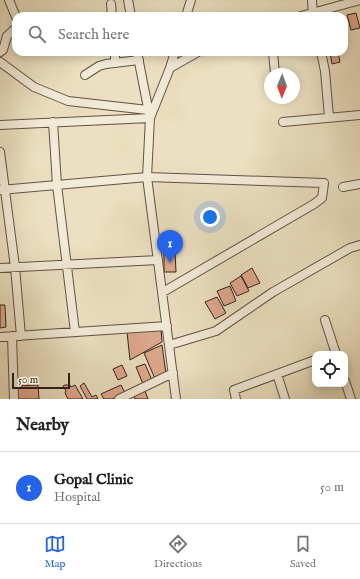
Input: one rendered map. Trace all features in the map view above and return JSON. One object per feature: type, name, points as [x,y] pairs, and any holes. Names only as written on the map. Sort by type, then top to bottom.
[{"type":"street","points":[[9,0],[14,12]]},
{"type":"street","points":[[128,0],[130,12]]},
{"type":"street","points":[[187,12],[191,0]]},
{"type":"street","points":[[312,0],[312,12]]},
{"type":"street","points":[[322,12],[360,0]]},
{"type":"street","points":[[112,4],[112,12]]},
{"type":"street","points":[[0,52],[3,50],[7,36],[12,32]]},
{"type":"street","points":[[115,56],[115,63]]},
{"type":"street","points":[[85,75],[99,66],[138,56],[149,114],[147,177],[176,399]]},
{"type":"street","points":[[149,114],[170,68],[174,56]]},
{"type":"street","points":[[170,68],[191,56]]},
{"type":"street","points":[[273,56],[274,68]]},
{"type":"street","points":[[322,56],[325,71],[329,117]]},
{"type":"street","points":[[0,62],[34,86],[68,101],[149,114]]},
{"type":"street","points":[[0,125],[149,114]]},
{"type":"street","points":[[283,122],[360,115]]},
{"type":"street","points":[[53,122],[56,185],[68,264],[75,332]]},
{"type":"street","points":[[0,152],[2,190],[15,267],[21,336]]},
{"type":"street","points":[[2,190],[147,177],[324,183],[322,198],[314,204],[162,292]]},
{"type":"street","points":[[343,187],[360,184]]},
{"type":"street","points":[[169,345],[216,331],[272,292],[350,248],[360,245]]},
{"type":"street","points":[[0,268],[158,260]]},
{"type":"street","points":[[325,320],[333,351]]},
{"type":"street","points":[[0,337],[167,326]]},
{"type":"street","points":[[12,336],[14,399]]},
{"type":"street","points":[[236,399],[234,390],[312,361]]},
{"type":"street","points":[[119,399],[172,373]]},
{"type":"street","points":[[276,374],[285,399]]},
{"type":"street","points":[[347,387],[351,399]]},
{"type":"building","points":[[356,13],[360,28],[351,30],[348,15]]},
{"type":"building","points":[[331,56],[339,56],[340,62],[332,64]]},
{"type":"building","points":[[164,251],[175,251],[176,272],[164,272]]},
{"type":"building","points":[[252,268],[260,283],[248,288],[241,275]]},
{"type":"building","points":[[241,276],[249,291],[237,296],[230,283]]},
{"type":"building","points":[[230,286],[236,301],[224,306],[217,291]]},
{"type":"building","points":[[217,297],[226,313],[215,319],[205,302]]},
{"type":"building","points":[[0,305],[5,305],[6,327],[0,328]]},
{"type":"building","points":[[161,328],[162,342],[130,360],[127,332]]},
{"type":"building","points":[[162,345],[166,374],[155,379],[144,353]]},
{"type":"building","points":[[145,364],[152,380],[143,384],[136,367]]},
{"type":"building","points":[[122,365],[127,376],[118,380],[113,369]]},
{"type":"building","points":[[84,383],[92,397],[96,395],[98,399],[87,399],[80,386]]},
{"type":"building","points":[[38,385],[39,399],[17,399],[16,386]]},
{"type":"building","points":[[70,385],[71,387],[75,385],[83,399],[68,399],[63,386]]},
{"type":"building","points":[[121,385],[125,393],[112,399],[104,399],[101,394]]},
{"type":"building","points":[[145,391],[148,399],[135,399],[134,395]]},
{"type":"place","name":"Gopal Clinic","points":[[170,263]]}]
